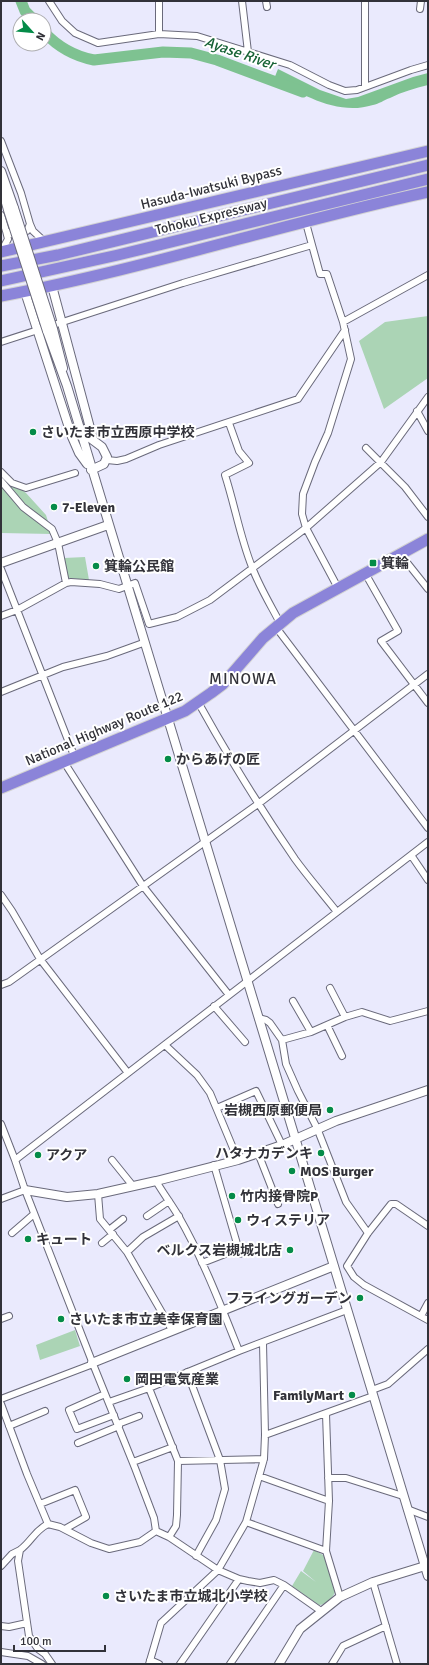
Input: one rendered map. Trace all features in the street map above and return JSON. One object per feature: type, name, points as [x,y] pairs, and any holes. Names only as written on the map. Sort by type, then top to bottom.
[{"type":"highway","name":"Hasuda-Iwatsuki Bypass","points":[[1,252],[428,151]]},
{"type":"highway","name":"Tohoku Expressway","points":[[1,266],[58,254],[428,165]]},
{"type":"highway","name":"Tohoku Expressway","points":[[1,281],[118,255],[428,179]]},
{"type":"highway","points":[[1,296],[52,286],[428,192]]},
{"type":"highway","name":"National Highway Route 122","points":[[1,788],[185,711],[223,684],[252,649],[278,624],[293,613],[428,539]]},
{"type":"street","points":[[50,1],[62,22],[75,33],[98,43],[160,34],[197,36],[290,66],[345,91],[357,90],[428,65]]},
{"type":"street","points":[[159,1],[160,34]]},
{"type":"street","points":[[242,1],[248,52]]},
{"type":"street","points":[[365,1],[365,87]]},
{"type":"street","points":[[420,9],[421,1]]},
{"type":"street","points":[[1,141],[21,193],[30,224],[34,231],[45,242]]},
{"type":"street","points":[[1,171],[8,211],[6,231],[8,239],[1,252]]},
{"type":"street","points":[[1,185],[8,211],[62,361],[66,386],[143,643],[248,981],[428,1576]]},
{"type":"street","points":[[306,223],[320,274],[327,274],[343,322],[351,359],[328,433],[315,462],[304,494],[302,514],[306,528],[338,588]]},
{"type":"street","points":[[6,231],[14,235],[27,231],[30,224]]},
{"type":"street","points":[[1,342],[184,283],[312,245]]},
{"type":"street","points":[[343,322],[428,275]]},
{"type":"street","points":[[52,286],[93,439]]},
{"type":"street","points":[[25,292],[72,437],[79,453],[91,470]]},
{"type":"street","points":[[107,460],[117,461],[126,459],[159,445],[298,399],[342,337],[345,330]]},
{"type":"street","points":[[1,616],[17,610],[66,583],[100,584],[119,589],[135,583],[150,624],[177,617],[210,600],[306,528],[381,462],[428,397]]},
{"type":"street","points":[[417,411],[428,431]]},
{"type":"street","points":[[228,423],[239,451],[249,463],[225,475],[235,509],[236,521],[252,568],[278,624],[354,731],[428,828]]},
{"type":"street","points":[[81,436],[93,439],[106,452],[107,460],[104,464],[91,470]]},
{"type":"street","points":[[366,448],[405,487],[428,517]]},
{"type":"street","points":[[1,472],[12,483],[26,488],[75,473]]},
{"type":"street","points":[[1,481],[23,508],[52,529],[58,543],[66,583]]},
{"type":"street","points":[[1,563],[108,525]]},
{"type":"street","points":[[401,555],[428,589]]},
{"type":"street","points":[[1,569],[44,675],[75,758]]},
{"type":"street","points":[[365,573],[398,631],[381,642],[428,703]]},
{"type":"street","points":[[1,692],[63,667],[107,656],[143,643]]},
{"type":"street","points":[[1,985],[9,982],[258,804],[428,674]]},
{"type":"street","points":[[198,702],[226,753],[258,804],[296,860],[337,912]]},
{"type":"street","points":[[64,762],[143,886],[229,995]]},
{"type":"street","points":[[15,1160],[428,842]]},
{"type":"street","points":[[411,855],[428,880]]},
{"type":"street","points":[[1,895],[40,959],[128,1073]]},
{"type":"street","points":[[330,988],[345,1017]]},
{"type":"street","points":[[294,1002],[311,1032]]},
{"type":"street","points":[[214,1006],[245,1042]]},
{"type":"street","points":[[282,1040],[311,1032],[345,1017],[362,1012],[390,1021],[428,1011]]},
{"type":"street","points":[[258,1018],[266,1020],[270,1023],[282,1040],[286,1064],[317,1128],[346,1202],[368,1233]]},
{"type":"street","points":[[327,1025],[342,1056]]},
{"type":"street","points":[[166,1045],[197,1075],[210,1093],[238,1160]]},
{"type":"street","points":[[1,1199],[25,1190],[67,1197],[98,1194],[156,1181],[238,1160],[282,1145],[336,1120],[428,1090]]},
{"type":"street","points":[[217,1108],[256,1091],[282,1145]]},
{"type":"street","points":[[1,1124],[92,1364],[133,1462],[154,1518],[156,1531]]},
{"type":"street","points":[[258,1153],[278,1204]]},
{"type":"street","points":[[112,1160],[133,1186]]},
{"type":"street","points":[[202,1263],[239,1251],[214,1165]]},
{"type":"street","points":[[156,1181],[179,1216],[202,1263],[239,1351]]},
{"type":"street","points":[[98,1194],[100,1219],[128,1252],[172,1330]]},
{"type":"street","points":[[147,1216],[169,1201]]},
{"type":"street","points":[[1,1399],[92,1364],[223,1310],[347,1266],[368,1233],[391,1204],[396,1204],[428,1226]]},
{"type":"street","points":[[12,1233],[34,1214]]},
{"type":"street","points":[[128,1252],[143,1237],[179,1216]]},
{"type":"street","points":[[102,1243],[123,1219]]},
{"type":"street","points":[[347,1266],[354,1277],[364,1285],[428,1320]]},
{"type":"street","points":[[421,1316],[428,1303]]},
{"type":"street","points":[[109,1402],[149,1388],[239,1351],[347,1310]]},
{"type":"street","points":[[1,1319],[9,1316]]},
{"type":"street","points":[[159,1664],[150,1662],[161,1622],[218,1570],[246,1522],[264,1459],[265,1435],[263,1343]]},
{"type":"street","points":[[265,1435],[326,1414],[372,1393],[388,1384],[428,1349]]},
{"type":"street","points":[[187,1372],[220,1460],[225,1489],[216,1520],[196,1556]]},
{"type":"street","points":[[149,1388],[178,1461],[177,1521],[176,1526],[169,1537]]},
{"type":"street","points":[[105,1394],[69,1410],[77,1429],[114,1415]]},
{"type":"street","points":[[1,1404],[48,1524]]},
{"type":"street","points":[[9,1426],[45,1411]]},
{"type":"street","points":[[326,1414],[328,1478],[326,1551],[340,1597]]},
{"type":"street","points":[[78,1443],[139,1416]]},
{"type":"street","points":[[133,1462],[173,1447]]},
{"type":"street","points":[[178,1461],[264,1459]]},
{"type":"street","points":[[259,1476],[328,1501]]},
{"type":"street","points":[[328,1478],[346,1478],[403,1496]]},
{"type":"street","points":[[40,1504],[75,1490],[86,1518],[65,1529]]},
{"type":"street","points":[[407,1509],[428,1517]]},
{"type":"street","points":[[246,1522],[326,1551]]},
{"type":"street","points":[[1,1566],[12,1554],[29,1544],[38,1529],[48,1524],[65,1529],[91,1543],[110,1549],[140,1542],[156,1531]]},
{"type":"street","points":[[156,1531],[169,1537],[218,1570],[239,1579],[260,1583],[274,1580],[284,1585],[321,1611]]},
{"type":"street","points":[[20,1550],[18,1561],[27,1623],[31,1639],[52,1664]]},
{"type":"street","points":[[280,1664],[300,1629],[340,1597],[373,1582],[425,1566]]},
{"type":"street","points":[[180,1664],[239,1579]]},
{"type":"street","points":[[373,1582],[397,1664]]},
{"type":"street","points":[[230,1664],[284,1585]]},
{"type":"street","points":[[1,1626],[8,1627],[27,1623]]},
{"type":"street","points":[[332,1664],[343,1646],[386,1626]]},
{"type":"street","points":[[1,1652],[28,1656],[38,1663]]},
{"type":"shaded area","points":[[278,69],[320,90],[346,99],[358,97],[428,73],[428,85],[404,92],[375,104],[360,108],[347,108],[321,102],[274,79]]},
{"type":"shaded area","points":[[428,316],[428,378],[384,409],[359,341],[385,322]]},
{"type":"shaded area","points":[[1,473],[26,493],[46,515],[52,534],[1,533]]},
{"type":"shaded area","points":[[85,557],[89,580],[68,578],[64,558]]},
{"type":"shaded area","points":[[75,1330],[80,1346],[40,1360],[36,1345]]},
{"type":"shaded area","points":[[314,1550],[325,1556],[335,1592],[328,1601],[319,1605],[292,1586],[301,1571],[316,1582],[303,1571]]},
{"type":"waterway","name":"Ayase River","points":[[21,1],[26,12]]},
{"type":"waterway","name":"Ayase River","points":[[52,39],[66,50],[79,56],[94,60],[163,52],[191,53],[217,60],[303,92]]},
{"type":"place","name":"さいたま市立西原中学校","points":[[33,432]]},
{"type":"place","name":"7-Eleven","points":[[54,507]]},
{"type":"place","name":"箕輪","points":[[373,563]]},
{"type":"place","name":"箕輪公民館","points":[[96,566]]},
{"type":"place","name":"からあげの匠","points":[[168,759]]},
{"type":"place","name":"岩槻西原郵便局","points":[[330,1110]]},
{"type":"place","name":"ハタナカデンキ","points":[[321,1153]]},
{"type":"place","name":"アクア","points":[[38,1155]]},
{"type":"place","name":"MOS Burger","points":[[292,1171]]},
{"type":"place","name":"竹内接骨院P","points":[[232,1196]]},
{"type":"place","name":"ウィステリア","points":[[238,1220]]},
{"type":"place","name":"キュート","points":[[28,1239]]},
{"type":"place","name":"ベルクス岩槻城北店","points":[[290,1250]]},
{"type":"place","name":"フライングガーデン","points":[[360,1298]]},
{"type":"place","name":"さいたま市立美幸保育園","points":[[61,1319]]},
{"type":"place","name":"岡田電気産業","points":[[127,1379]]},
{"type":"place","name":"FamilyMart","points":[[352,1395]]},
{"type":"place","name":"さいたま市立城北小学校","points":[[106,1596]]},
{"type":"district","name":"MINOWA","points":[[243,678]]}]
